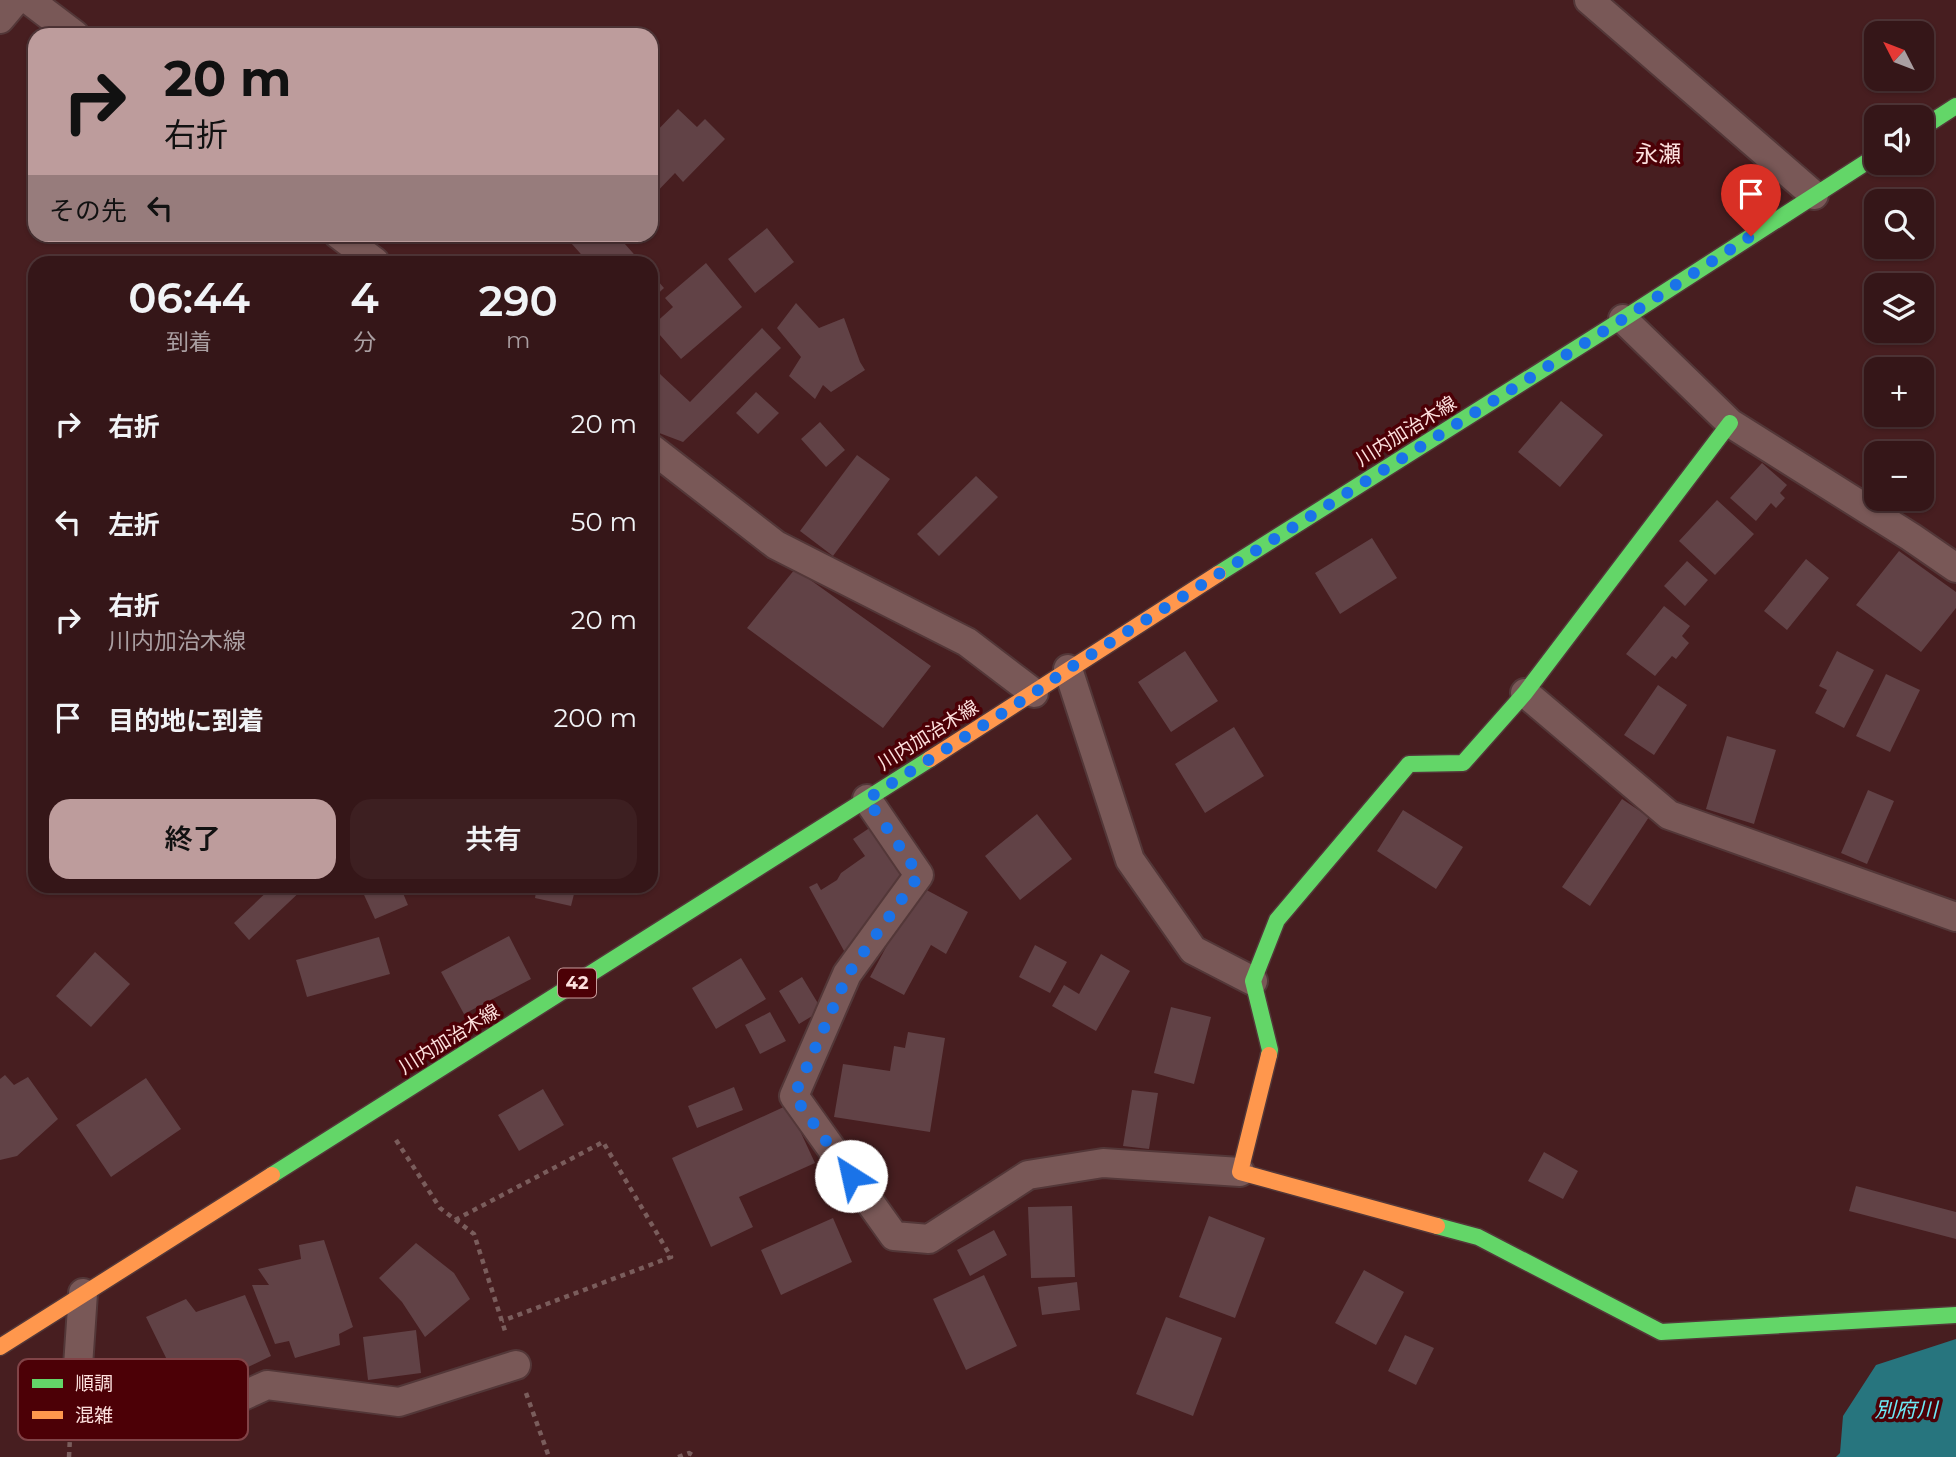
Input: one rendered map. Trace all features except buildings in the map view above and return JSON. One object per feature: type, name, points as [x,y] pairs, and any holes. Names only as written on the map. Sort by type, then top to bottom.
[{"type":"main road","points":[[1934,120],[1956,106]]},
{"type":"main road","name":"川内加治木線","points":[[2,1344],[867,799],[1864,164]]},
{"type":"main road","points":[[1730,423],[1525,693],[1463,763],[1409,764],[1277,920],[1253,981],[1270,1051],[1240,1172],[1478,1237],[1661,1332],[1956,1315]]},
{"type":"street","points":[[0,19],[16,0]]},
{"type":"street","points":[[29,0],[66,28]]},
{"type":"street","points":[[1589,0],[1814,195]]},
{"type":"street","points":[[349,242],[367,256]]},
{"type":"street","points":[[1623,319],[1730,423],[1956,568]]},
{"type":"street","points":[[658,453],[776,545],[967,642],[1034,693]]},
{"type":"street","points":[[1068,669],[1130,860],[1193,950],[1253,981]]},
{"type":"street","points":[[1525,693],[1670,815],[1956,917]]},
{"type":"street","points":[[867,799],[919,875],[848,974],[794,1096],[894,1236],[929,1239],[1028,1175],[1103,1163],[1240,1172]]},
{"type":"street","points":[[78,1359],[83,1293]]},
{"type":"street","points":[[248,1394],[267,1385],[399,1402],[516,1365]]},
{"type":"path","points":[[376,1110],[440,1208],[474,1234],[548,1457]]},
{"type":"path","points":[[455,1220],[604,1142],[671,1257],[502,1321]]},
{"type":"path","points":[[678,1457],[689,1453],[696,1457]]},
{"type":"water","name":"別府川","points":[[1956,1339],[1956,1457],[1836,1457],[1840,1453],[1843,1416],[1876,1365]]},
{"type":"traffic: fast","points":[[1934,120],[1956,106]]},
{"type":"traffic: fast","points":[[1218,574],[1864,164]]},
{"type":"traffic: fast","points":[[1269,1055],[1253,981],[1277,920],[1409,764],[1463,763],[1525,693],[1730,423]]},
{"type":"traffic: fast","points":[[272,1175],[930,759]]},
{"type":"traffic: fast","points":[[1437,1226],[1478,1237],[1661,1332],[1956,1315]]},
{"type":"traffic: slow","points":[[930,759],[1218,574]]},
{"type":"traffic: slow","points":[[1269,1055],[1240,1172],[1437,1226]]},
{"type":"traffic: slow","points":[[0,1347],[272,1175]]},
{"type":"district","name":"永瀬","points":[[1658,154]]},
{"type":"route","points":[[851,1176],[794,1096],[848,974],[919,875],[867,799],[1751,236]]}]
